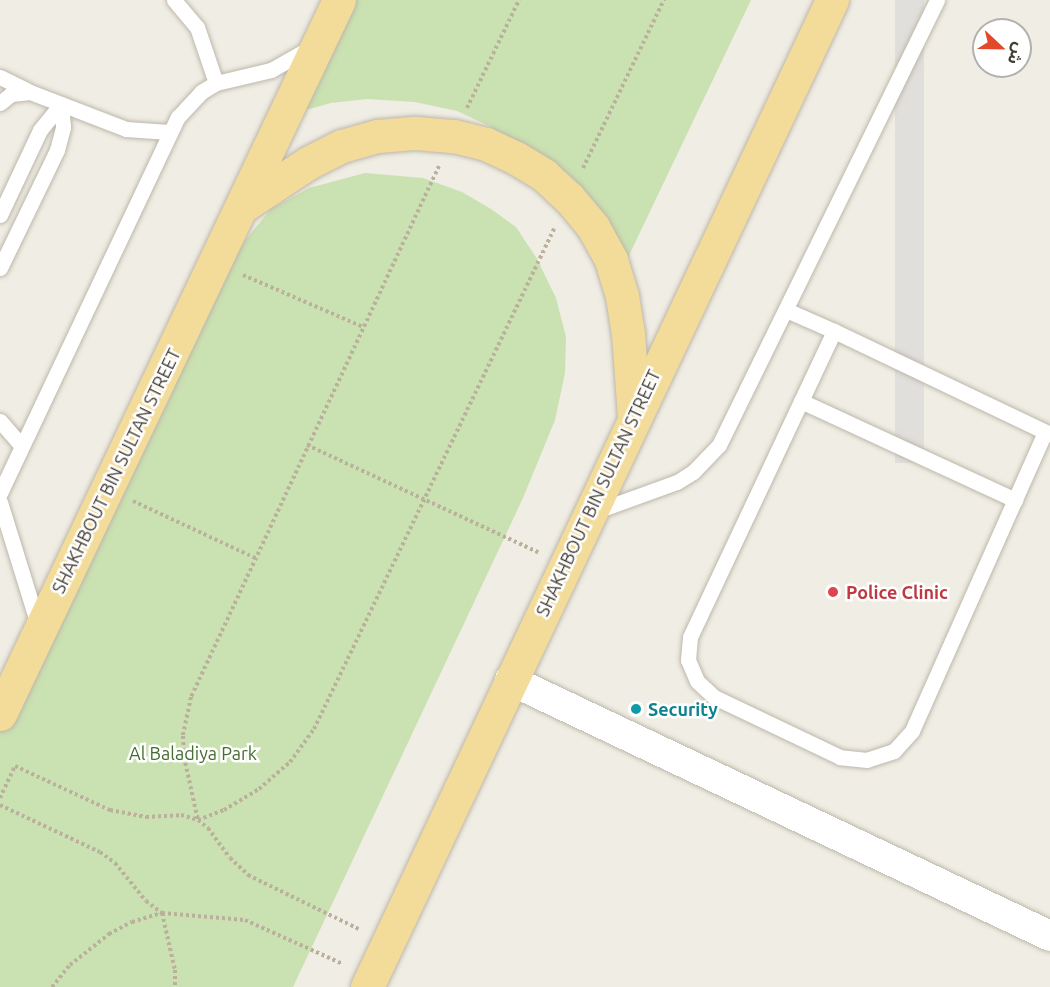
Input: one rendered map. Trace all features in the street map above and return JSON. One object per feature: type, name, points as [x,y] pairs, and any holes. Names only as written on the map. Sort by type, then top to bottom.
[{"type":"main road","name":"SHAKHBOUT BIN SULTAN STREET","points":[[0,714],[339,0]]},
{"type":"main road","name":"SHAKHBOUT BIN SULTAN STREET","points":[[367,987],[564,564],[832,0]]},
{"type":"main road","points":[[243,206],[308,163],[342,146],[378,136],[416,132],[453,136],[486,144],[516,158],[544,176],[569,198],[597,235],[611,260],[622,296],[628,333],[634,418]]},
{"type":"street","points":[[510,680],[1050,936]]},
{"type":"lane","points":[[174,0],[197,27],[216,83]]},
{"type":"lane","points":[[588,514],[677,482],[707,460],[728,429],[937,0]]},
{"type":"lane","points":[[0,493],[169,132],[188,103],[216,83],[271,70],[297,57],[320,40]]},
{"type":"lane","points":[[0,77],[30,92],[126,129],[169,132]]},
{"type":"lane","points":[[0,103],[10,94],[30,92]]},
{"type":"lane","points":[[0,215],[40,130],[61,104]]},
{"type":"lane","points":[[0,268],[57,150],[63,127],[61,104]]},
{"type":"lane","points":[[786,310],[834,331],[1048,433],[1015,500],[912,731],[894,751],[881,758],[854,760],[840,757],[714,697],[697,681],[688,660],[690,637],[834,331]]},
{"type":"lane","points":[[801,400],[1015,500]]},
{"type":"lane","points":[[0,421],[21,445]]},
{"type":"lane","points":[[0,502],[40,631]]},
{"type":"path","points":[[198,820],[184,757],[185,716],[191,697],[307,445],[519,0]]},
{"type":"path","points":[[198,820],[224,810],[259,789],[290,762],[314,729],[426,500],[664,0]]},
{"type":"path","points":[[215,263],[363,327]]},
{"type":"path","points":[[307,445],[564,564]]},
{"type":"path","points":[[108,489],[255,558]]},
{"type":"path","points":[[0,798],[2,787],[15,766],[110,810],[146,817],[181,815],[198,820],[208,828],[230,858],[248,875],[361,930],[356,940]]},
{"type":"path","points":[[0,805],[100,852],[122,870],[146,901],[162,913],[175,970],[175,987]]},
{"type":"path","points":[[52,987],[70,965],[109,934],[132,922],[162,913],[245,920],[345,965],[348,957]]},
{"type":"green space","points":[[348,0],[751,0],[623,268],[529,151],[489,126],[457,111],[415,102],[367,99],[331,103],[295,113]]},
{"type":"green space","name":"Al Baladiya Park","points":[[365,173],[423,178],[462,192],[491,209],[516,227],[537,259],[556,298],[566,337],[565,373],[555,420],[523,498],[293,987],[0,987],[0,714],[219,278],[246,239],[271,209],[309,188]]},
{"type":"shaded area","points":[[895,0],[924,0],[924,463],[895,463]]},
{"type":"place","name":"Police Clinic","points":[[833,592]]},
{"type":"place","name":"Security","points":[[636,709]]}]
